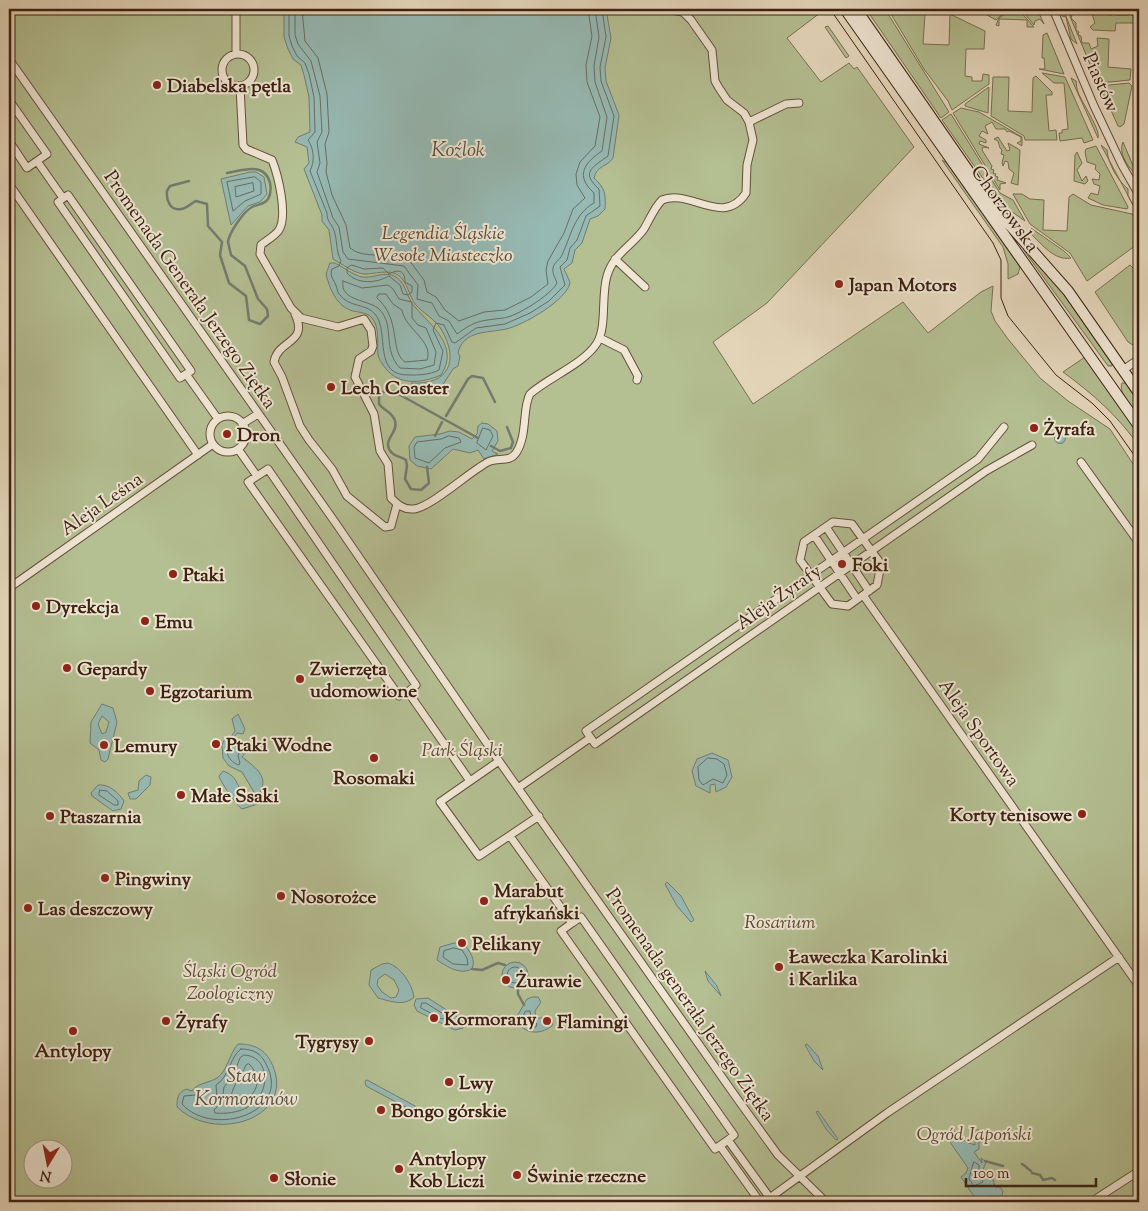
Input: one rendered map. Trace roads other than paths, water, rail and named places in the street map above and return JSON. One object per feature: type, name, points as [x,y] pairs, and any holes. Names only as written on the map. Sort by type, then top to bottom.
[{"type":"main road","name":"Chorzowska","points":[[845,9],[1139,426]]},
{"type":"main road","name":"Chorzowska","points":[[856,9],[992,205],[1064,286],[1139,393]]},
{"type":"main road","points":[[1097,366],[1112,371],[1123,370],[1117,387],[1120,398]]},
{"type":"street","points":[[236,9],[236,54]]},
{"type":"street","points":[[295,314],[308,321],[338,327],[364,319],[369,324],[373,346],[371,351],[359,359],[356,377],[374,414],[380,451],[388,464],[389,490],[397,504],[407,509],[421,507],[433,501],[466,474],[489,461],[513,457],[517,452],[526,426],[527,400],[530,394],[583,358],[600,338],[607,276],[615,259],[643,230],[658,204],[668,197],[679,196],[701,205],[717,207],[739,202],[748,187],[747,166],[753,140],[749,122],[744,113],[727,100],[719,88],[714,76],[712,50],[691,20],[683,12],[665,9]]},
{"type":"street","name":"Piastów","points":[[1053,9],[1094,106],[1139,197]]},
{"type":"street","points":[[236,54],[249,58],[254,67],[253,78],[240,87],[235,87],[225,81],[221,71],[225,60],[236,54]]},
{"type":"street","name":"Promenada Generała Jerzego Ziętka","points":[[9,59],[349,542],[518,788]]},
{"type":"street","points":[[240,87],[243,145],[246,149],[272,160],[282,201],[281,225],[275,234],[261,245],[260,254],[299,322],[298,334],[279,350],[274,362],[282,377],[300,426],[332,469],[346,496],[385,527],[391,526],[397,504]]},
{"type":"street","points":[[9,100],[47,154],[27,168],[9,141]]},
{"type":"street","points":[[749,122],[786,104],[798,103]]},
{"type":"street","points":[[37,161],[63,198]]},
{"type":"street","points":[[9,184],[198,454]]},
{"type":"street","points":[[68,195],[191,371],[186,374],[180,378],[58,202],[63,198],[68,195]]},
{"type":"street","points":[[615,259],[645,287]]},
{"type":"street","points":[[600,338],[624,350],[638,376],[637,380]]},
{"type":"street","points":[[1123,370],[1139,359]]},
{"type":"street","points":[[186,374],[218,419]]},
{"type":"street","points":[[242,424],[258,414]]},
{"type":"street","points":[[234,417],[242,424],[244,440],[238,449],[222,451],[213,444],[210,434],[214,423],[218,419],[234,417]]},
{"type":"street","name":"Aleja Żyrafy","points":[[590,738],[812,575],[978,459],[1004,427]]},
{"type":"street","name":"Aleja Leśna","points":[[9,588],[213,444]]},
{"type":"street","name":"Aleja Żyrafy","points":[[590,738],[820,587],[986,471],[1032,445]]},
{"type":"street","points":[[238,449],[258,476]]},
{"type":"street","points":[[1081,462],[1139,543]]},
{"type":"street","points":[[268,469],[416,685],[408,692],[399,696],[248,482],[268,469]]},
{"type":"street","points":[[833,522],[852,524],[864,540],[881,564],[877,585],[848,606],[832,604],[800,560],[804,542],[833,522]]},
{"type":"street","points":[[826,527],[852,565],[863,595]]},
{"type":"street","points":[[814,535],[840,573],[863,595]]},
{"type":"street","name":"Aleja Sportowa","points":[[863,595],[1139,986]]},
{"type":"street","points":[[408,692],[470,781]]},
{"type":"street","points":[[518,788],[590,738]]},
{"type":"street","points":[[499,762],[440,802],[479,856],[539,816]]},
{"type":"street","name":"Promenada generała Jerzego Ziętka","points":[[518,788],[778,1155],[826,1202]]},
{"type":"street","points":[[510,836],[572,923]]},
{"type":"street","points":[[581,917],[734,1135],[728,1140],[715,1149],[561,931],[581,917]]},
{"type":"street","points":[[728,1140],[767,1200],[1119,957]]},
{"type":"street","points":[[720,1146],[760,1202]]},
{"type":"street","points":[[1091,1202],[1139,1171]]},
{"type":"water","name":"Koźlok","points":[[284,9],[606,9],[611,38],[605,68],[606,81],[619,115],[613,158],[597,171],[594,178],[604,192],[605,209],[598,216],[590,219],[582,243],[575,250],[572,263],[564,269],[570,282],[568,289],[562,296],[544,311],[523,323],[506,329],[477,334],[465,340],[458,353],[460,356],[458,366],[453,369],[440,389],[424,391],[411,383],[424,383],[442,375],[450,361],[450,351],[441,329],[416,305],[401,278],[390,272],[360,273],[333,259],[329,230],[322,221],[322,215],[304,169],[309,163],[307,147],[295,142],[298,137],[310,132],[309,97],[301,65],[293,59],[284,37]]},
{"type":"water","points":[[256,172],[264,177],[267,194],[260,202],[248,206],[231,225],[221,179]]},
{"type":"water","points":[[330,263],[335,263],[362,277],[388,274],[399,280],[412,304],[435,329],[445,346],[447,355],[446,365],[441,375],[425,380],[409,381],[395,377],[389,372],[378,356],[375,322],[367,314],[345,308],[334,295],[326,274]]},
{"type":"water","points":[[482,423],[488,424],[497,431],[498,441],[492,451],[498,454],[484,459],[478,450],[470,453],[453,449],[431,469],[417,466],[410,460],[409,446],[415,437],[450,431],[459,432],[472,439],[477,434],[478,426]]},
{"type":"water","points":[[1058,433],[1062,433],[1065,438],[1064,442],[1058,443],[1055,440],[1055,436]]},
{"type":"water","points":[[102,704],[113,708],[117,722],[108,759],[105,762],[101,760],[99,750],[90,743],[91,722]],"holes":[[[102,716],[109,722],[106,732],[102,734],[98,724]]]},
{"type":"water","points":[[238,714],[245,729],[243,734],[237,733],[233,739],[246,747],[247,751],[242,757],[255,767],[261,776],[263,786],[260,791],[266,799],[264,802],[242,809],[222,783],[219,776],[223,771],[231,775],[236,780],[243,795],[254,792],[242,772],[229,766],[223,758],[222,745],[226,736],[231,737],[235,731],[232,719]]},
{"type":"water","points":[[712,753],[728,760],[732,777],[726,787],[716,792],[715,784],[710,785],[710,793],[696,786],[692,771],[697,759]]},
{"type":"water","points":[[146,775],[151,777],[150,785],[136,799],[130,799],[128,793],[138,790],[139,781]]},
{"type":"water","points":[[98,785],[109,787],[119,795],[124,801],[121,809],[113,811],[92,796],[91,793]]},
{"type":"water","points":[[667,882],[681,896],[694,920],[691,922],[677,906],[665,884]]},
{"type":"water","points":[[454,943],[464,944],[473,959],[472,969],[458,971],[449,968],[437,960],[440,947]]},
{"type":"water","points":[[515,962],[524,966],[528,975],[524,984],[515,988],[506,984],[502,975],[506,966]]},
{"type":"water","points":[[388,963],[393,965],[401,972],[408,982],[414,997],[401,1003],[378,998],[369,985],[371,970]],"holes":[[[385,974],[394,980],[399,990],[396,997],[391,998],[382,992],[377,985],[378,979]]]},
{"type":"water","points":[[705,971],[717,986],[721,996],[708,981]]},
{"type":"water","points":[[538,997],[541,1002],[535,1011],[536,1018],[551,1018],[553,1021],[552,1026],[542,1031],[531,1032],[527,1030],[522,1027],[516,1018],[527,999]]},
{"type":"water","points":[[428,998],[462,1020],[463,1028],[455,1030],[417,1011],[414,1005],[416,999]]},
{"type":"water","name":"Staw Kormoranów","points":[[238,1044],[258,1048],[272,1064],[277,1083],[273,1099],[263,1111],[248,1120],[230,1124],[211,1123],[193,1118],[177,1107],[178,1096],[181,1092],[186,1089],[192,1091],[197,1086],[214,1080],[221,1075]]},
{"type":"water","points":[[807,1044],[818,1056],[823,1070],[814,1061],[805,1045]]},
{"type":"water","points":[[367,1080],[415,1106],[415,1108],[411,1110],[366,1086],[365,1081]]},
{"type":"water","points":[[818,1111],[838,1139],[836,1140],[826,1129],[816,1112]]},
{"type":"water","points":[[978,1129],[983,1141],[979,1142],[979,1149],[974,1152],[982,1163],[981,1158],[986,1162],[983,1170],[986,1178],[986,1176],[993,1179],[995,1187],[1000,1187],[1003,1191],[1001,1199],[990,1196],[979,1199],[975,1198],[961,1177],[968,1168],[950,1142],[949,1134],[955,1131],[966,1142],[975,1145]]},
{"type":"waterway","points":[[189,181],[170,186],[167,191],[168,201],[171,207],[177,209],[183,209],[196,201],[207,204],[208,226],[222,242],[220,255],[229,283],[246,296],[249,320],[260,324],[268,316],[267,309],[258,299],[245,266],[231,255],[228,242],[234,228],[245,213],[268,199],[271,191],[270,183],[267,176],[258,170],[246,169],[227,173]]},
{"type":"waterway","points":[[446,416],[468,379],[472,376],[483,378],[495,402]]},
{"type":"waterway","points":[[427,467],[429,483],[421,490],[411,489],[405,479],[406,460],[389,449],[389,441],[396,425],[392,416],[379,404],[379,397],[383,392],[393,391],[478,438]]},
{"type":"waterway","points":[[435,436],[442,422]]},
{"type":"waterway","points":[[491,446],[500,451],[511,448],[513,442],[507,427]]},
{"type":"waterway","points":[[472,969],[482,970],[498,963],[505,965]]},
{"type":"waterway","points":[[518,988],[518,994],[524,1005]]},
{"type":"waterway","points":[[980,1132],[986,1135],[984,1138],[980,1138]]},
{"type":"waterway","points":[[985,1161],[1003,1166]]},
{"type":"waterway","points":[[1026,1167],[1031,1171]]},
{"type":"waterway","points":[[1032,1173],[1040,1175],[1043,1180],[1052,1178],[1055,1180]]},
{"type":"tram line","points":[[830,9],[993,243],[1001,260],[1001,298],[1008,316],[1056,375],[1092,403],[1110,421],[1139,462]]},
{"type":"place","name":"Diabelska pętla","points":[[157,85]]},
{"type":"place","name":"Japan Motors","points":[[839,284]]},
{"type":"place","name":"Lech Coaster","points":[[331,387]]},
{"type":"place","name":"Żyrafa","points":[[1034,428]]},
{"type":"place","name":"Dron","points":[[227,434]]},
{"type":"place","name":"Foki","points":[[842,564]]},
{"type":"place","name":"Ptaki","points":[[173,574]]},
{"type":"place","name":"Dyrekcja","points":[[36,606]]},
{"type":"place","name":"Emu","points":[[145,621]]},
{"type":"place","name":"Gepardy","points":[[67,668]]},
{"type":"place","name":"Zwierzęta udomowione","points":[[300,679]]},
{"type":"place","name":"Egzotarium","points":[[150,691]]},
{"type":"place","name":"Ptaki Wodne","points":[[216,744]]},
{"type":"place","name":"Lemury","points":[[104,745]]},
{"type":"place","name":"Rosomaki","points":[[374,758]]},
{"type":"place","name":"Małe Ssaki","points":[[181,795]]},
{"type":"place","name":"Korty tenisowe","points":[[1082,814]]},
{"type":"place","name":"Ptaszarnia","points":[[50,816]]},
{"type":"place","name":"Pingwiny","points":[[105,878]]},
{"type":"place","name":"Nosorożce","points":[[281,896]]},
{"type":"place","name":"Marabut afrykański","points":[[484,901]]},
{"type":"place","name":"Las deszczowy","points":[[28,908]]},
{"type":"place","name":"Pelikany","points":[[462,943]]},
{"type":"place","name":"Ławeczka Karolinki i Karlika","points":[[779,967]]},
{"type":"place","name":"Żurawie","points":[[506,980]]},
{"type":"place","name":"Kormorany","points":[[434,1018]]},
{"type":"place","name":"Żyrafy","points":[[166,1021]]},
{"type":"place","name":"Flamingi","points":[[547,1021]]},
{"type":"place","name":"Antylopy","points":[[73,1031]]},
{"type":"place","name":"Tygrysy","points":[[369,1041]]},
{"type":"place","name":"Lwy","points":[[449,1082]]},
{"type":"place","name":"Bongo górskie","points":[[381,1110]]},
{"type":"place","name":"Antylopy Kob Liczi","points":[[399,1169]]},
{"type":"place","name":"Świnie rzeczne","points":[[517,1175]]},
{"type":"place","name":"Słonie","points":[[274,1178]]},
{"type":"park label","name":"Legendia Śląskie Wesołe Miasteczko","points":[[443,243]]},
{"type":"park label","name":"Park Śląski","points":[[462,749]]},
{"type":"park label","name":"Rosarium","points":[[780,921]]},
{"type":"park label","name":"Śląski Ogród Zoologiczny","points":[[230,981]]},
{"type":"park label","name":"Ogród Japoński","points":[[974,1133]]}]
